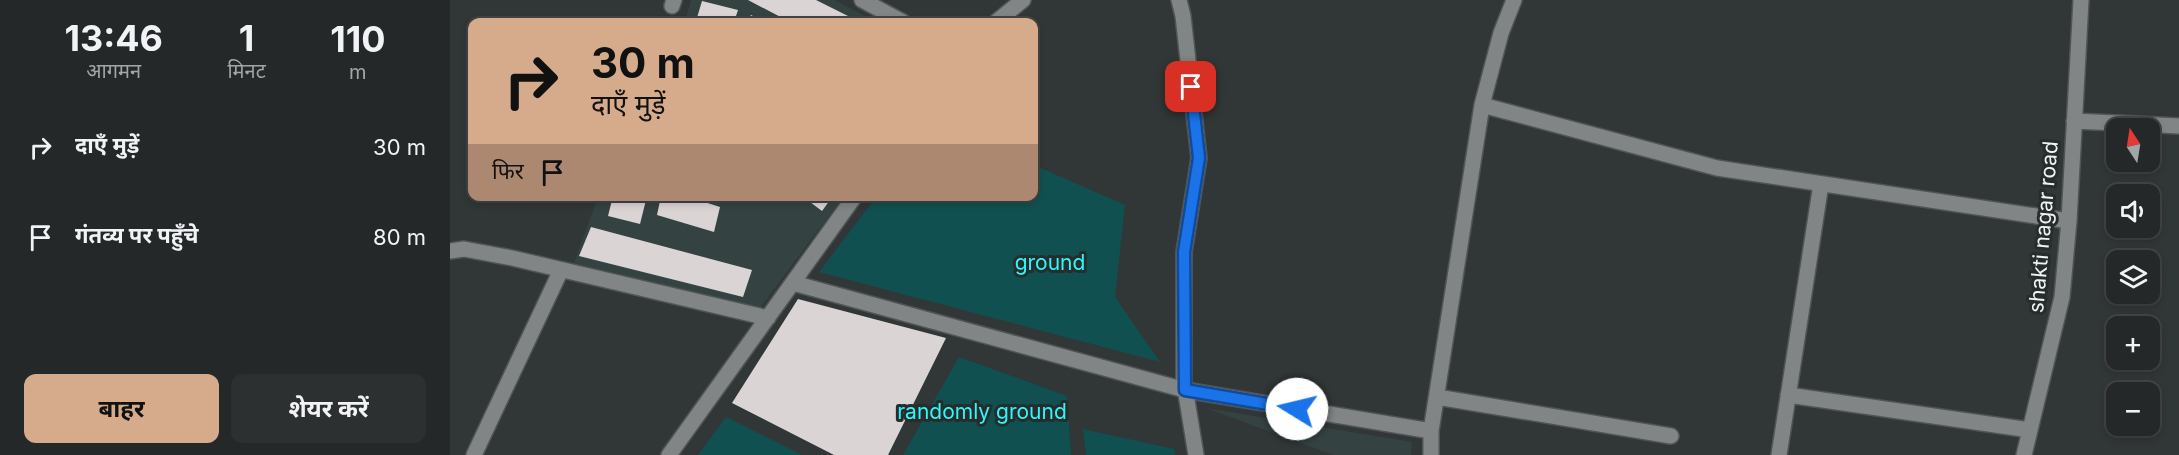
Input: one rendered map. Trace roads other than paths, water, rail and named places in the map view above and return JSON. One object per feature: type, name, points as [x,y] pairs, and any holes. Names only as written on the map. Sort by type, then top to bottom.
[{"type":"street","points":[[862,0],[896,18]]},
{"type":"street","points":[[1001,18],[1023,0]]},
{"type":"street","points":[[1179,0],[1183,16],[1199,158],[1184,252],[1185,390],[1196,455]]},
{"type":"street","points":[[1431,455],[1431,431],[1482,105],[1501,33],[1514,0]]},
{"type":"street","name":"shakti nagar road","points":[[2024,455],[2062,297],[2069,221],[2081,0]]},
{"type":"street","points":[[1482,105],[1717,168],[2069,221]]},
{"type":"street","points":[[2074,121],[2179,126]]},
{"type":"street","points":[[1779,455],[1821,184]]},
{"type":"street","points":[[669,455],[851,201]]},
{"type":"street","points":[[450,251],[464,249],[768,318]]},
{"type":"street","points":[[474,455],[561,270]]},
{"type":"street","points":[[793,283],[1185,390],[1431,431]]},
{"type":"street","points":[[1788,395],[2030,430]]},
{"type":"street","points":[[1437,397],[1671,436]]},
{"type":"park label","name":"ground","points":[[1050,262]]},
{"type":"park label","name":"randomly ground","points":[[982,411]]}]
